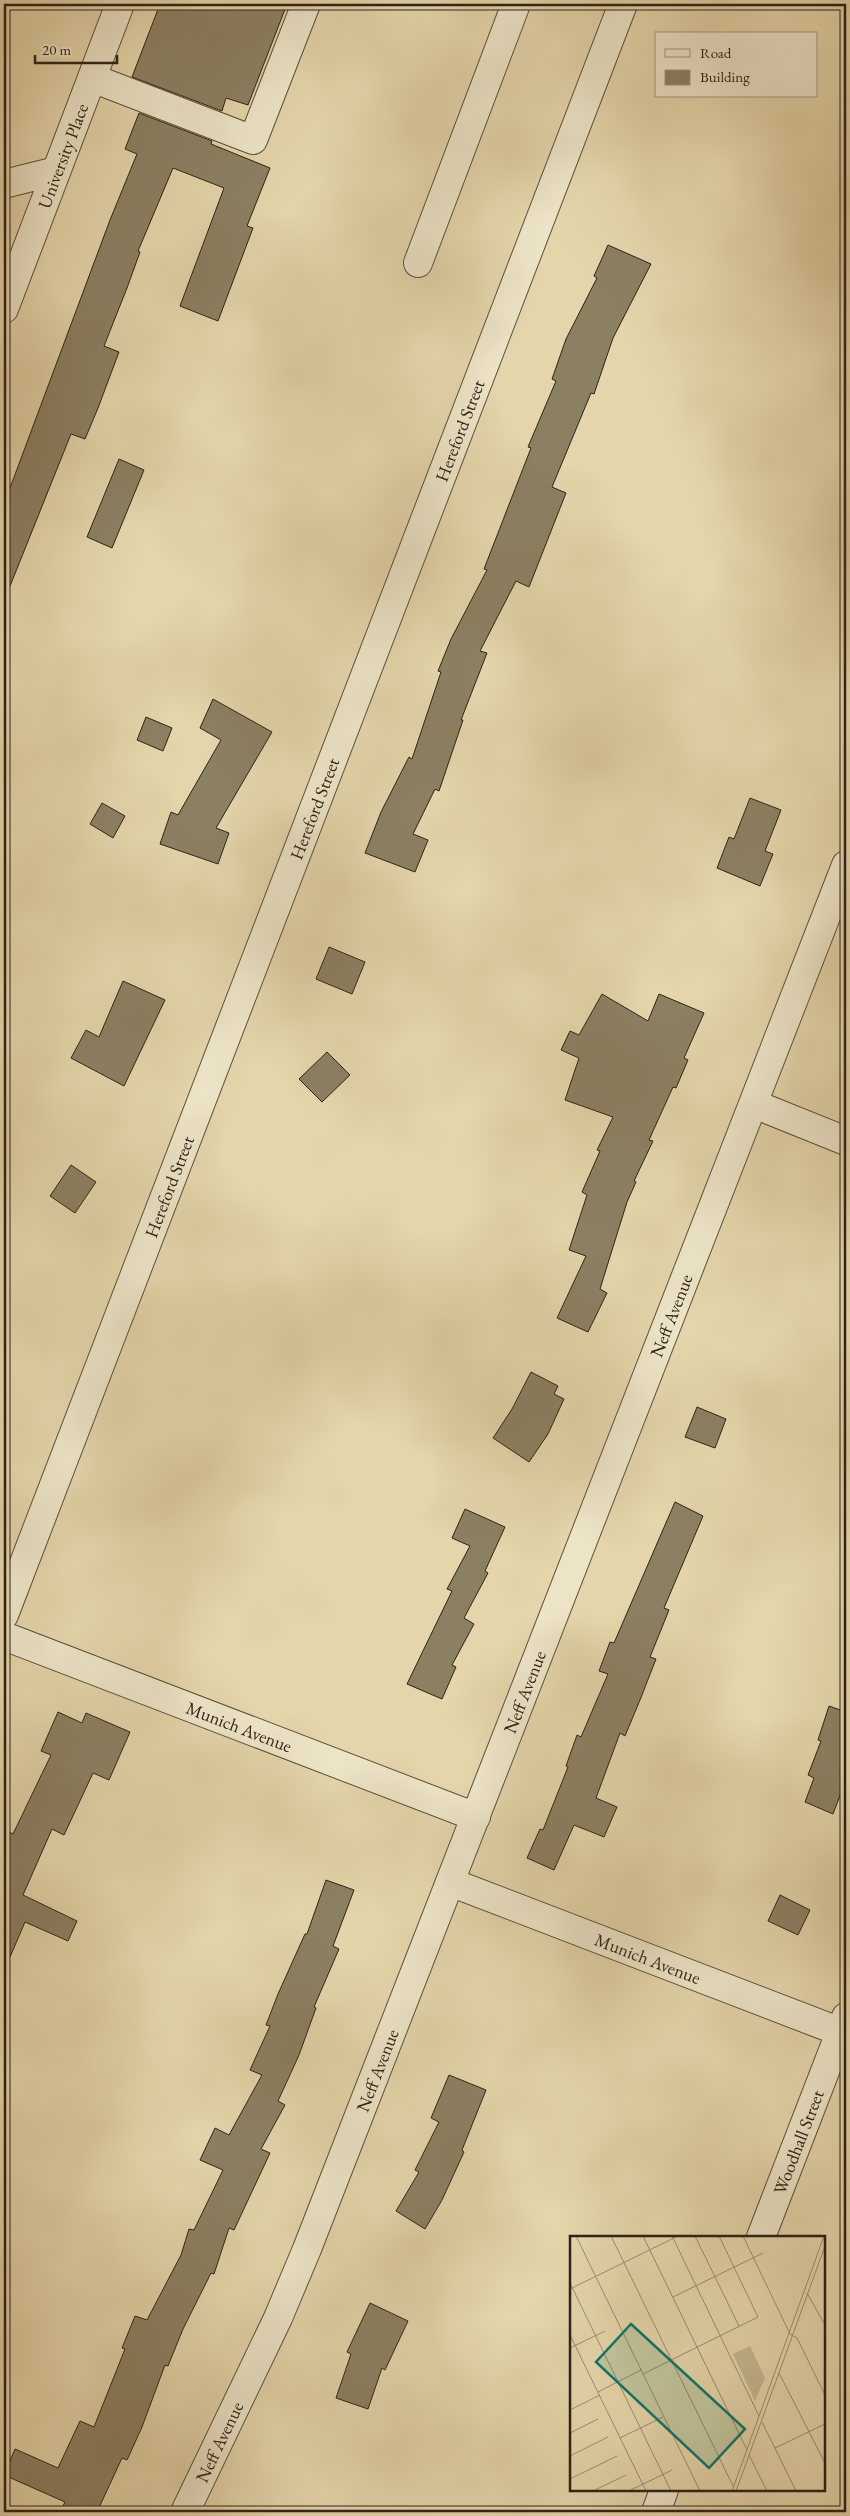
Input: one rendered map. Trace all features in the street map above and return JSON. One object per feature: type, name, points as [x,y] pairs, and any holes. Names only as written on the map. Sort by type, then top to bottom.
[{"type":"street","name":"University Place","points":[[4,309],[120,4]]},
{"type":"street","points":[[92,78],[253,140],[306,4]]},
{"type":"street","points":[[418,263],[516,4]]},
{"type":"street","name":"Hereford Street","points":[[4,1615],[623,4]]},
{"type":"street","points":[[4,184],[56,171]]},
{"type":"street","name":"Neff Avenue","points":[[184,2512],[289,2292],[846,865]]},
{"type":"street","points":[[754,1104],[846,1141]]},
{"type":"street","name":"Munich Avenue","points":[[4,1636],[476,1817]]},
{"type":"street","name":"Munich Avenue","points":[[450,1882],[844,2028]]},
{"type":"street","name":"Woodhall Street","points":[[761,2236],[844,2028]]},
{"type":"street","points":[[656,2512],[664,2491]]},
{"type":"building","points":[[160,4],[287,4],[248,105],[226,98],[222,111],[132,77]]},
{"type":"building","points":[[139,113],[212,141],[211,144],[270,168],[247,226],[253,228],[218,321],[180,306],[224,188],[173,168],[138,251],[140,252],[104,346],[119,352],[98,408],[85,439],[71,434],[4,601],[4,504],[110,220],[137,154],[125,149]]},
{"type":"building","points":[[608,245],[651,264],[613,338],[594,394],[591,393],[552,487],[566,493],[529,587],[516,581],[480,651],[487,653],[461,720],[463,720],[439,791],[435,789],[413,834],[428,840],[415,872],[365,853],[381,812],[409,757],[412,759],[441,672],[438,671],[451,639],[487,570],[484,569],[531,448],[528,447],[556,381],[552,379],[566,339],[597,278],[594,276]]},
{"type":"building","points":[[119,459],[144,470],[112,548],[87,537]]},
{"type":"building","points":[[213,699],[272,732],[216,828],[229,833],[218,864],[160,844],[171,812],[178,815],[221,740],[200,728]]},
{"type":"building","points":[[146,717],[172,728],[163,751],[137,740]]},
{"type":"building","points":[[750,798],[781,810],[765,851],[773,854],[760,886],[717,868],[729,837],[734,839]]},
{"type":"building","points":[[102,803],[125,816],[113,838],[90,824]]},
{"type":"building","points":[[329,947],[365,962],[352,994],[316,979]]},
{"type":"building","points":[[123,981],[165,1000],[124,1086],[71,1058],[86,1030],[99,1037]]},
{"type":"building","points":[[602,994],[648,1021],[659,994],[704,1013],[684,1058],[688,1060],[676,1088],[673,1087],[649,1140],[653,1141],[634,1181],[636,1182],[627,1202],[600,1289],[607,1293],[588,1332],[557,1318],[586,1256],[569,1250],[587,1195],[582,1192],[600,1151],[597,1150],[613,1117],[565,1100],[579,1058],[561,1050],[570,1031],[579,1035]]},
{"type":"building","points":[[327,1052],[350,1075],[322,1102],[299,1079]]},
{"type":"building","points":[[71,1165],[96,1182],[75,1213],[50,1196]]},
{"type":"building","points":[[531,1372],[558,1386],[554,1394],[564,1399],[548,1434],[529,1462],[493,1438],[512,1409]]},
{"type":"building","points":[[697,1407],[726,1419],[715,1448],[685,1437]]},
{"type":"building","points":[[675,1502],[703,1516],[664,1608],[669,1610],[650,1657],[656,1659],[625,1736],[620,1733],[596,1798],[617,1807],[604,1837],[574,1825],[554,1870],[527,1858],[540,1829],[543,1830],[568,1767],[566,1766],[577,1735],[581,1737],[608,1674],[599,1671],[610,1642],[614,1643]]},
{"type":"building","points":[[465,1509],[505,1527],[485,1571],[488,1573],[464,1618],[474,1624],[452,1665],[456,1667],[442,1699],[407,1684],[452,1591],[447,1589],[470,1546],[452,1538]]},
{"type":"building","points":[[829,1706],[846,1712],[846,1780],[833,1814],[805,1802],[814,1778],[808,1775],[821,1741],[818,1740]]},
{"type":"building","points":[[58,1712],[82,1723],[86,1713],[130,1732],[109,1780],[93,1773],[64,1835],[52,1829],[23,1895],[77,1921],[68,1941],[25,1922],[4,1971],[4,1829],[13,1834],[51,1755],[41,1751]]},
{"type":"building","points":[[326,1880],[354,1890],[333,1946],[339,1949],[314,2007],[316,2008],[299,2055],[278,2101],[285,2105],[261,2149],[270,2153],[234,2230],[229,2228],[214,2274],[211,2273],[183,2329],[168,2366],[165,2365],[142,2427],[127,2460],[122,2458],[97,2512],[60,2512],[65,2502],[4,2475],[15,2449],[58,2468],[80,2421],[94,2427],[125,2349],[122,2348],[135,2316],[147,2320],[181,2255],[189,2229],[194,2230],[223,2170],[200,2160],[215,2128],[229,2135],[262,2075],[250,2070],[270,2026],[266,2025],[278,1994],[305,1934],[307,1934]]},
{"type":"building","points":[[780,1895],[810,1910],[798,1935],[768,1921]]},
{"type":"building","points":[[449,2075],[486,2090],[462,2150],[464,2152],[442,2200],[425,2229],[396,2211],[419,2172],[415,2170],[439,2122],[431,2118]]},
{"type":"building","points":[[370,2303],[408,2321],[385,2370],[382,2368],[368,2409],[336,2398],[351,2354],[347,2352]]}]
